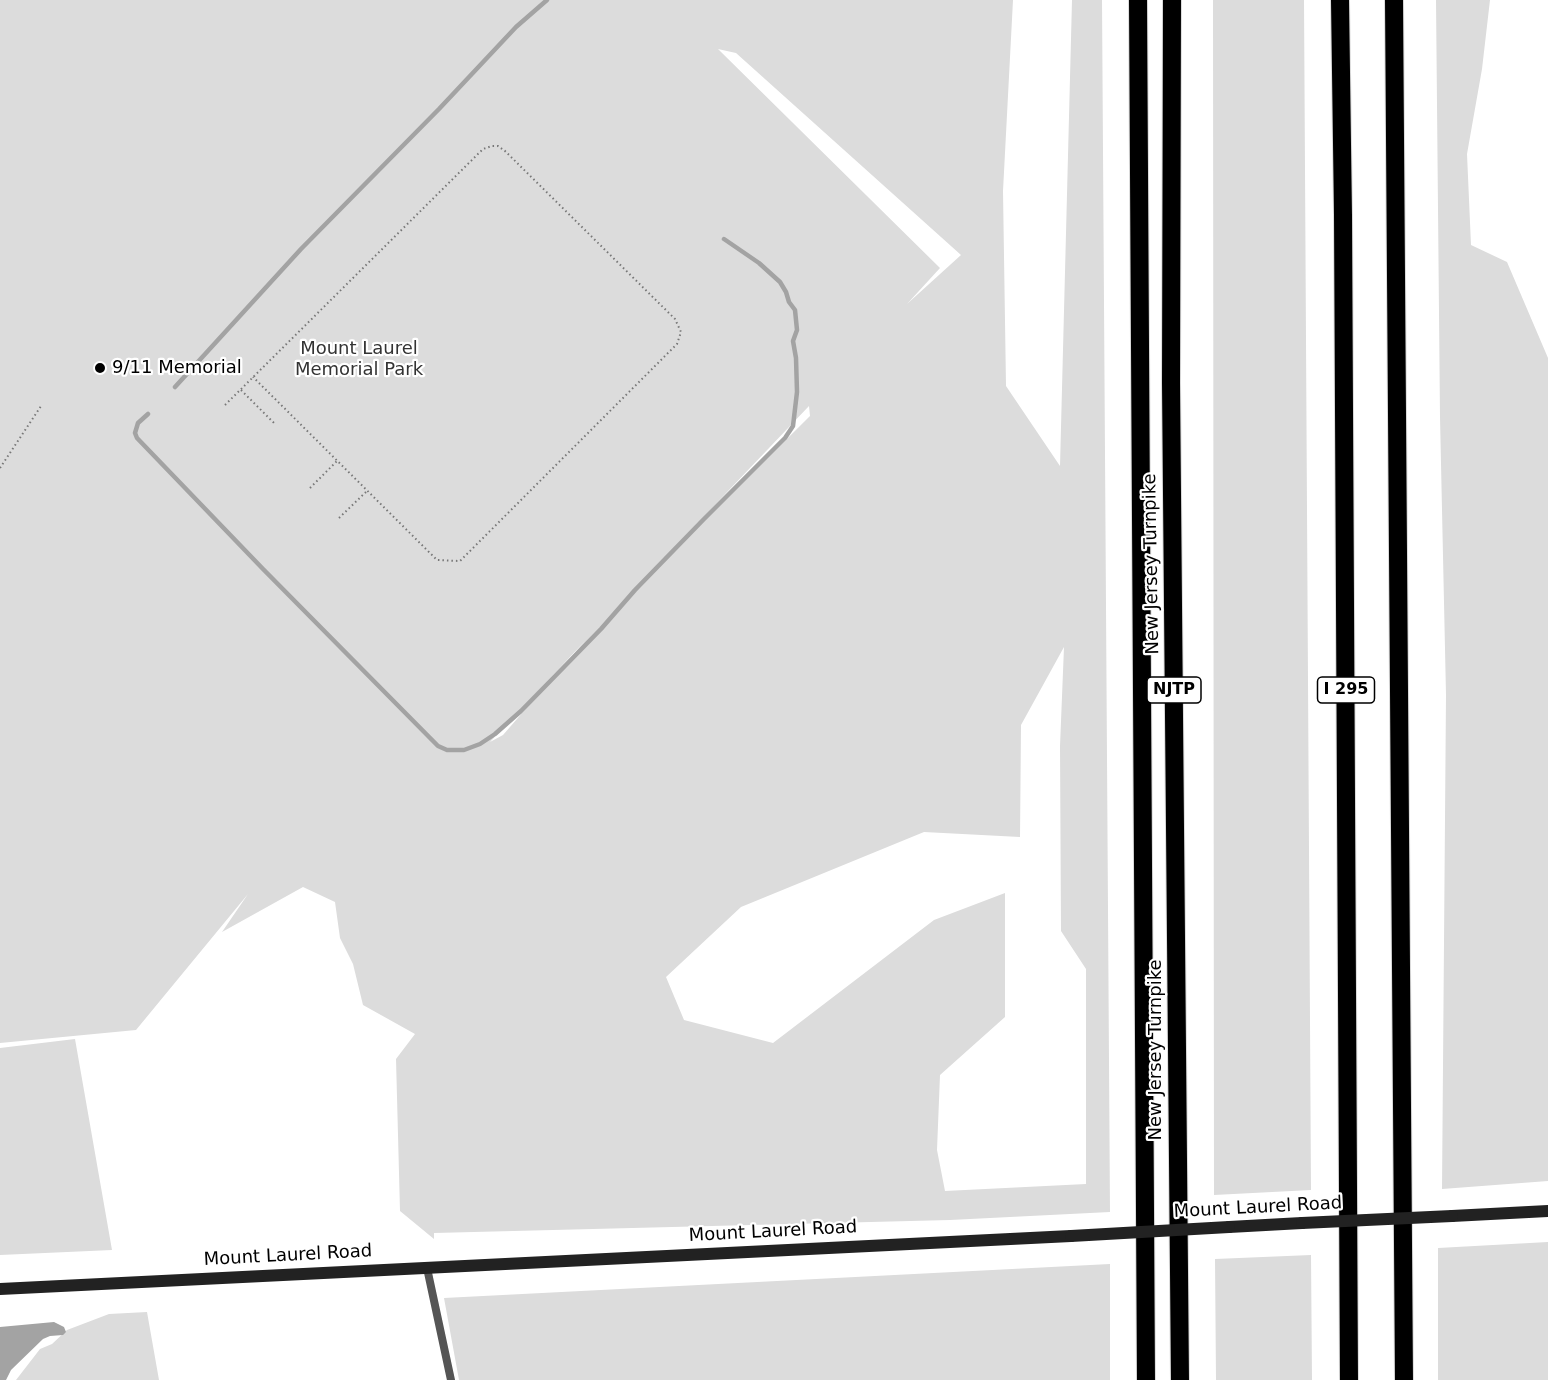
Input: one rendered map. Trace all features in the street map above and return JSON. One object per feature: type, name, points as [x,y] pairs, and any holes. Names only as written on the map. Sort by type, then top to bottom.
[{"type":"highway","name":"New Jersey Turnpike","points":[[1138,0],[1146,1380]]},
{"type":"highway","name":"New Jersey Turnpike","points":[[1172,0],[1171,382],[1180,1380]]},
{"type":"highway","name":"I 295","points":[[1340,0],[1349,1380]]},
{"type":"highway","name":"I 295","points":[[1394,0],[1404,1380]]},
{"type":"main road","name":"Mount Laurel Road","points":[[0,1289],[1548,1211]]},
{"type":"lane","points":[[427,1268],[451,1380]]},
{"type":"path","points":[[225,405],[483,149],[492,146],[498,146],[505,151],[679,324],[680,337],[677,344],[460,561],[437,560],[253,378]]},
{"type":"path","points":[[241,390],[274,424]]},
{"type":"path","points":[[0,468],[41,406]]},
{"type":"path","points":[[310,488],[337,461]]},
{"type":"path","points":[[339,518],[367,491]]},
{"type":"green space","name":"Mount Laurel Memorial Park","points":[[0,0],[1013,0],[1003,191],[1006,386],[1060,466],[1072,0],[1102,0],[1110,1212],[950,1220],[434,1233],[434,1239],[400,1211],[396,1059],[415,1034],[363,1005],[353,964],[340,938],[335,902],[303,887],[222,932],[248,894],[136,1030],[0,1043]],"holes":[[[718,49],[736,53],[961,255],[907,304],[940,268]],[[809,406],[810,416],[631,593]],[[585,641],[503,735],[490,742]],[[1064,647],[1060,746],[1061,931],[1086,969],[1086,1184],[945,1191],[937,1150],[940,1075],[1005,1017],[1005,893],[934,920],[773,1043],[684,1020],[666,977],[741,907],[924,832],[1020,837],[1021,725]]]},
{"type":"green space","points":[[1213,0],[1304,0],[1311,1190],[1214,1195]]},
{"type":"green space","points":[[1436,0],[1490,0],[1482,69],[1467,154],[1471,245],[1507,262],[1548,358],[1548,1181],[1442,1189],[1446,695],[1440,417]]},
{"type":"green space","points":[[75,1039],[112,1250],[0,1255],[0,1048]]},
{"type":"green space","points":[[1548,1242],[1548,1380],[1438,1380],[1438,1248]]},
{"type":"green space","points":[[1311,1255],[1312,1380],[1216,1380],[1215,1259]]},
{"type":"green space","points":[[1110,1264],[1110,1380],[459,1380],[444,1298]]},
{"type":"green space","points":[[147,1312],[159,1380],[16,1380],[40,1349],[52,1344],[67,1330],[109,1314]]},
{"type":"shaded area","points":[[54,1322],[64,1327],[66,1332],[63,1335],[43,1339],[11,1370],[6,1380],[0,1380],[0,1327]]},
{"type":"waterway","points":[[175,387],[301,249],[516,27],[547,0]]},
{"type":"waterway","points":[[148,414],[138,423],[135,433],[137,438],[438,746],[447,750],[464,750],[480,744],[495,734],[521,711],[601,629],[635,590],[785,438],[793,426],[797,392],[793,341],[797,330],[795,310],[780,282],[759,263],[724,239]]},
{"type":"place","name":"9/11 Memorial","points":[[100,368]]}]
